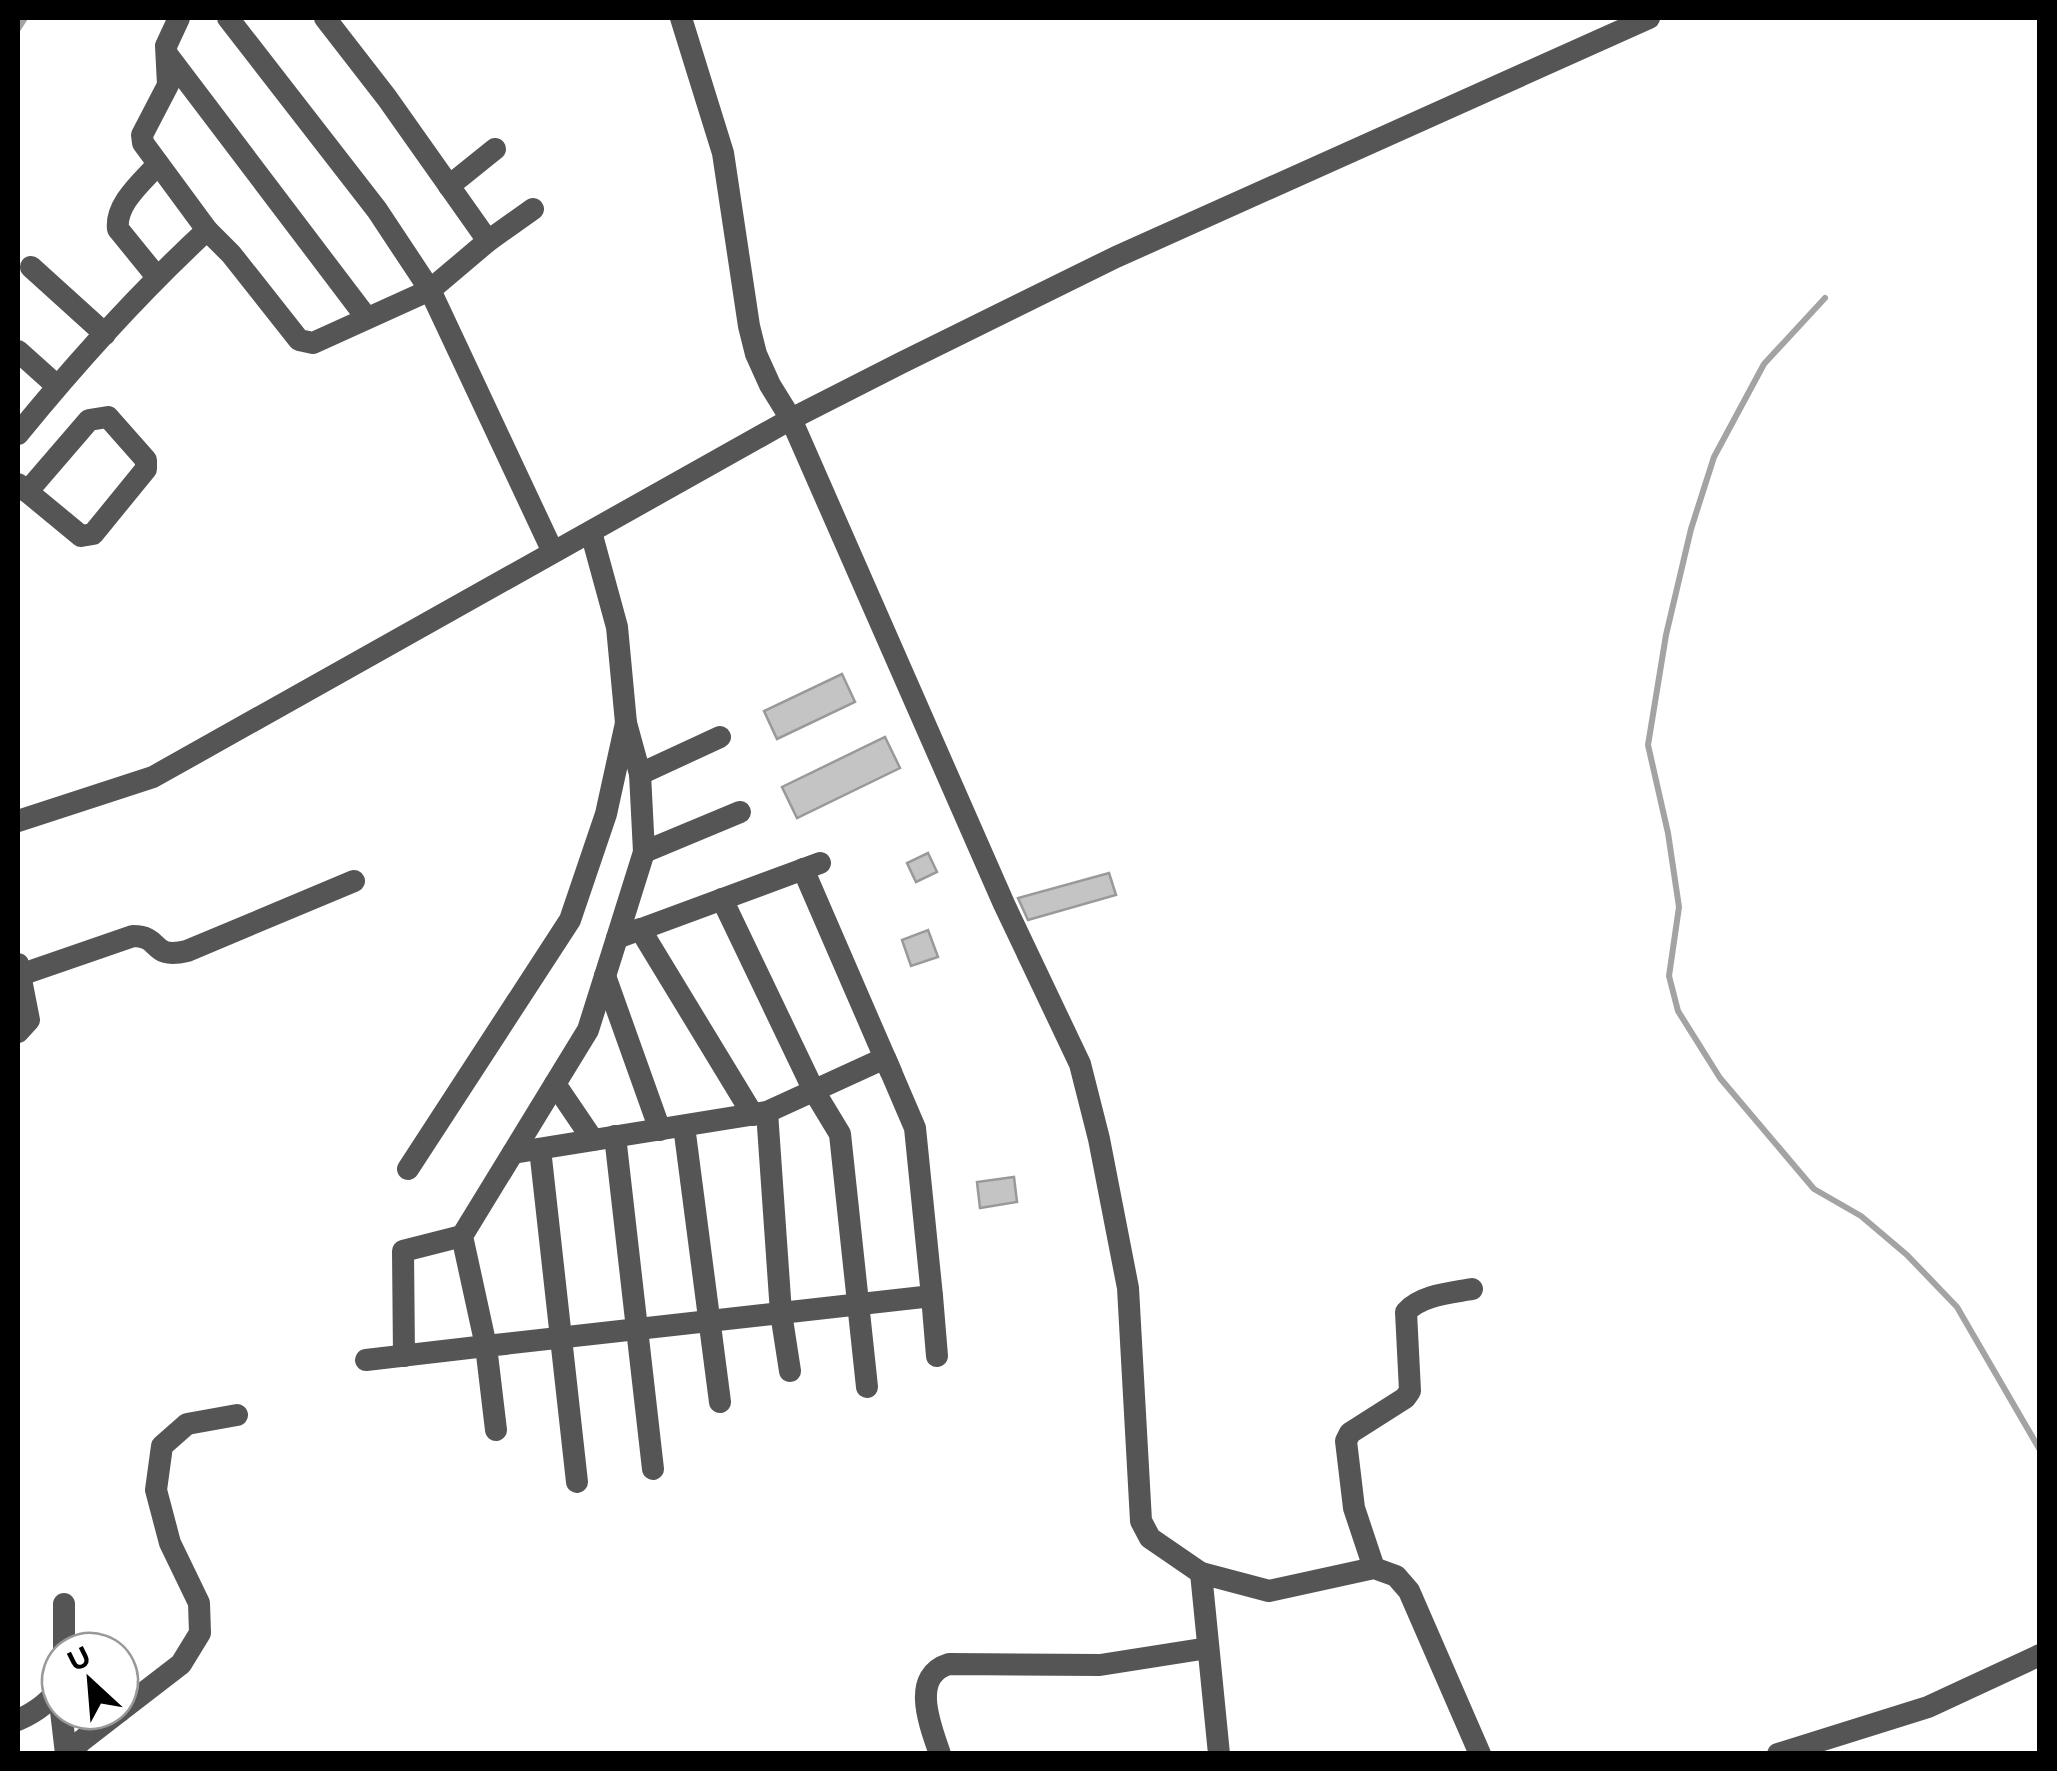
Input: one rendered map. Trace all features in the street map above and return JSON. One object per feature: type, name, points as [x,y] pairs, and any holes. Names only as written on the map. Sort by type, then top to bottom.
[{"type":"street","points":[[179,18],[169,34],[168,85],[142,135],[143,143],[207,230],[231,254],[299,340],[313,343],[430,290],[533,209]]},
{"type":"street","points":[[228,18],[377,210],[430,290],[553,552]]},
{"type":"street","points":[[324,18],[488,241]]},
{"type":"street","points":[[681,18],[723,153],[756,354],[791,419],[1004,904],[1080,1064],[1128,1288],[1141,1521],[1150,1538],[1201,1573],[1269,1591],[1374,1568],[1396,1576],[1409,1592],[1480,1754]]},
{"type":"street","points":[[18,822],[153,778],[791,419],[1116,257],[1650,18]]},
{"type":"street","points":[[167,54],[366,317]]},
{"type":"street","points":[[449,186],[494,149]]},
{"type":"street","points":[[157,278],[116,222],[128,197],[158,164]]},
{"type":"street","points":[[18,434],[157,278],[207,230]]},
{"type":"street","points":[[30,267],[106,334]]},
{"type":"street","points":[[18,351],[57,386]]},
{"type":"street","points":[[99,416],[108,418],[146,460],[146,469],[93,534],[87,536],[81,536],[22,488],[89,420],[99,416]]},
{"type":"street","points":[[496,1430],[486,1346],[462,1236],[588,1030],[644,852],[640,774],[626,724],[617,626],[591,532]]},
{"type":"street","points":[[408,1169],[570,920],[606,814],[626,724]]},
{"type":"street","points":[[640,774],[720,737]]},
{"type":"street","points":[[644,852],[740,812]]},
{"type":"street","points":[[617,938],[811,866],[915,1128],[937,1356]]},
{"type":"street","points":[[18,1032],[28,1020],[19,970],[133,936],[149,939],[159,952],[170,955],[187,951],[354,881]]},
{"type":"street","points":[[722,899],[814,1091],[840,1134],[867,1386]]},
{"type":"street","points":[[640,929],[760,1114],[790,1371]]},
{"type":"street","points":[[605,976],[660,1130]]},
{"type":"street","points":[[513,1153],[760,1114],[885,1058]]},
{"type":"street","points":[[885,1058],[904,1102]]},
{"type":"street","points":[[555,1084],[604,1138],[639,1329],[652,1469]]},
{"type":"street","points":[[684,1126],[720,1402]]},
{"type":"street","points":[[540,1148],[577,1482]]},
{"type":"street","points":[[404,1356],[404,1250],[462,1236]]},
{"type":"street","points":[[1374,1568],[1354,1508],[1346,1441],[1350,1433],[1410,1391],[1406,1312],[1412,1305],[1430,1298],[1472,1289]]},
{"type":"street","points":[[366,1360],[932,1296]]},
{"type":"street","points":[[140,1696],[181,1664],[200,1633],[199,1604],[170,1543],[156,1490],[162,1446],[187,1424],[237,1416]]},
{"type":"street","points":[[1201,1573],[1219,1754]]},
{"type":"street","points":[[64,1604],[64,1631]]},
{"type":"street","points":[[940,1754],[926,1701],[926,1681],[936,1668],[949,1664],[1100,1665],[1208,1648]]},
{"type":"street","points":[[1778,1754],[1928,1707],[2040,1655]]},
{"type":"street","points":[[69,1754],[94,1731]]},
{"type":"building","points":[[842,674],[855,702],[777,739],[764,711]]},
{"type":"building","points":[[885,737],[900,768],[797,818],[782,787]]},
{"type":"building","points":[[928,853],[937,872],[916,882],[907,863]]},
{"type":"building","points":[[1109,873],[1116,895],[1028,920],[1018,898]]},
{"type":"building","points":[[928,930],[938,957],[911,966],[902,940]]},
{"type":"building","points":[[1014,1177],[1017,1202],[980,1208],[977,1182]]},
{"type":"waterway","points":[[18,29],[25,18]]},
{"type":"waterway","points":[[1825,298],[1764,364],[1714,457],[1691,529],[1666,635],[1648,745],[1668,833],[1679,907],[1669,976],[1678,1011],[1720,1078],[1814,1189],[1861,1216],[1907,1255],[1957,1307],[2040,1450]]}]
